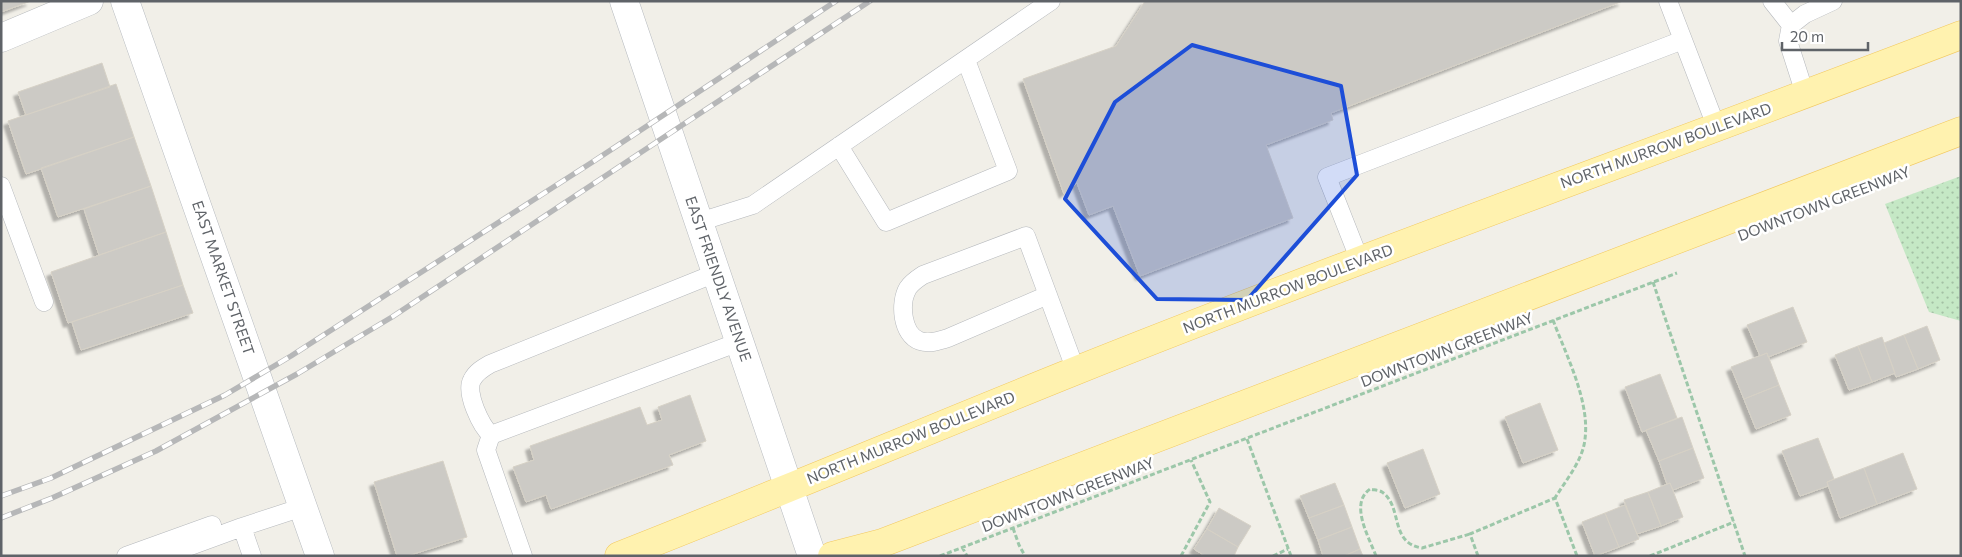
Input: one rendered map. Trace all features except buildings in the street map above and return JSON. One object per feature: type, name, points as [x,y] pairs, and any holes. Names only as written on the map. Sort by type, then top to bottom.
[{"type":"main road","points":[[1,38],[89,1]]},
{"type":"main road","name":"EAST MARKET STREET","points":[[125,1],[320,556]]},
{"type":"main road","name":"EAST FRIENDLY AVENUE","points":[[624,1],[812,556]]},
{"type":"main road","name":"NORTH MURROW BOULEVARD","points":[[619,556],[1076,370],[1716,126],[1961,35]]},
{"type":"main road","points":[[832,556],[901,536],[1961,131]]},
{"type":"lane","points":[[699,222],[753,205],[1051,1]]},
{"type":"lane","points":[[1668,1],[1716,126]]},
{"type":"lane","points":[[1772,1],[1791,24]]},
{"type":"lane","points":[[1805,94],[1788,41],[1791,24],[1805,14],[1833,1]]},
{"type":"lane","points":[[1360,261],[1327,177],[1683,40]]},
{"type":"lane","points":[[839,146],[886,222],[1008,171],[966,60]]},
{"type":"lane","points":[[1,186],[44,302]]},
{"type":"lane","points":[[1048,295],[948,338],[932,342],[919,341],[909,332],[904,319],[907,290],[923,275],[1026,236],[1076,370]]},
{"type":"lane","points":[[491,435],[479,421],[470,386],[472,379],[479,370],[716,273]]},
{"type":"lane","points":[[491,435],[739,342]]},
{"type":"lane","points":[[491,435],[486,450],[523,556]]},
{"type":"lane","points":[[163,556],[242,526],[303,507]]},
{"type":"lane","points":[[126,556],[220,522],[242,526]]},
{"type":"lane","points":[[242,526],[252,556]]},
{"type":"path","name":"DOWNTOWN GREENWAY","points":[[940,556],[1680,272]]},
{"type":"path","points":[[1652,282],[1745,556]]},
{"type":"path","points":[[1376,556],[1361,514],[1360,503],[1363,494],[1370,489],[1381,492],[1388,499],[1405,542],[1414,547],[1422,548],[1470,534],[1555,498],[1576,464],[1585,440],[1585,421],[1580,390],[1554,320]]},
{"type":"path","points":[[1247,439],[1291,556]]},
{"type":"path","points":[[1182,556],[1210,502],[1191,460]]},
{"type":"path","points":[[1555,498],[1577,556]]},
{"type":"path","points":[[1650,556],[1734,522]]},
{"type":"path","points":[[1013,528],[1025,556]]},
{"type":"path","points":[[1470,534],[1478,556]]},
{"type":"path","points":[[962,547],[967,556]]},
{"type":"path","points":[[1272,556],[1288,549]]},
{"type":"highlighted area","points":[[1192,45],[1341,86],[1357,175],[1247,300],[1157,299],[1065,199],[1115,102]]},
{"type":"green space","points":[[1961,176],[1961,321],[1929,312],[1885,204]]},
{"type":"railway","points":[[1,496],[51,478],[225,395],[291,356],[594,161],[836,1]]},
{"type":"railway","points":[[1,518],[52,498],[156,451],[297,374],[392,317],[870,1]]}]
